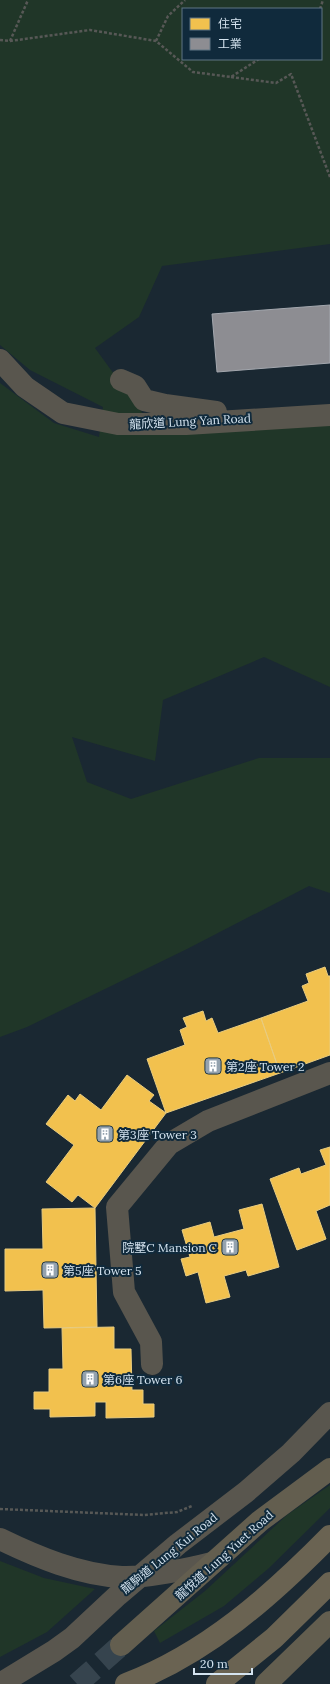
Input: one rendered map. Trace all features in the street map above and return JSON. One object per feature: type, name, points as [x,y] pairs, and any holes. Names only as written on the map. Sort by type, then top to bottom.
[{"type":"highway","points":[[126,1684],[177,1661],[235,1623],[283,1581],[330,1536]]},
{"type":"highway","points":[[217,1684],[274,1638],[330,1583]]},
{"type":"main road","name":"龍悅道 Lung Yuet Road","points":[[121,1645],[260,1521],[330,1469]]},
{"type":"main road","points":[[266,1684],[330,1622]]},
{"type":"street","name":"龍欣道 Lung Yan Road","points":[[0,360],[24,387],[63,413],[118,424],[186,424],[330,414]]},
{"type":"street","points":[[121,380],[135,386],[144,400],[165,405],[257,418]]},
{"type":"street","points":[[152,1364],[151,1342],[124,1292],[117,1207],[169,1144],[208,1121],[330,1073]]},
{"type":"street","name":"龍駒道 Lung Kui Road","points":[[0,1684],[67,1642],[118,1595],[178,1544],[269,1472],[310,1435],[330,1413]]},
{"type":"street","points":[[0,1540],[54,1562],[77,1569],[98,1574],[123,1577],[212,1564]]},
{"type":"path","points":[[10,41],[28,0]]},
{"type":"path","points":[[156,41],[168,16],[184,0]]},
{"type":"path","points":[[0,40],[10,41],[90,30],[156,41],[193,72],[276,83],[292,74],[330,177]]},
{"type":"path","points":[[231,77],[257,60]]},
{"type":"path","points":[[0,1509],[144,1515],[177,1512],[198,1504]]},
{"type":"green space","points":[[0,0],[330,0],[330,244],[162,266],[139,317],[95,348],[146,418],[330,418],[330,687],[264,657],[163,700],[155,761],[72,737],[87,782],[131,799],[259,758],[330,758],[330,893],[309,886],[187,949],[27,1027],[0,1037],[0,383],[54,423],[99,437],[103,407],[30,370],[0,345]]},
{"type":"green space","points":[[330,1485],[330,1508],[269,1568],[224,1606],[160,1643],[154,1631],[205,1591],[287,1515]]},
{"type":"green space","points":[[0,1561],[44,1578],[95,1589],[47,1632],[0,1657]]},
{"type":"building: 住宅","points":[[325,967],[328,976],[330,976],[330,1055],[280,1073],[261,1018],[308,1001],[302,986],[309,983],[306,974]]},
{"type":"building: 住宅","name":"第2座 Tower 2","points":[[203,1011],[206,1021],[212,1018],[218,1033],[261,1018],[280,1073],[166,1113],[147,1059],[185,1045],[180,1030],[187,1027],[183,1018]]},
{"type":"building: 住宅","name":"第3座 Tower 3","points":[[127,1075],[154,1095],[149,1101],[166,1113],[95,1208],[78,1195],[72,1202],[46,1182],[74,1145],[46,1124],[68,1095],[75,1101],[80,1094],[101,1110]]},
{"type":"building: 住宅","points":[[330,1147],[330,1205],[316,1211],[326,1239],[297,1250],[270,1179],[299,1168],[301,1174],[326,1165],[320,1150]]},
{"type":"building: 住宅","name":"院墅C Mansion C","points":[[262,1204],[279,1267],[248,1276],[246,1270],[224,1276],[230,1297],[206,1303],[198,1272],[186,1276],[181,1259],[190,1257],[182,1230],[210,1222],[214,1237],[244,1229],[239,1210]]},
{"type":"building: 住宅","name":"第5座 Tower 5","points":[[95,1208],[97,1327],[44,1328],[43,1290],[5,1291],[5,1249],[43,1249],[42,1209]]},
{"type":"building: 住宅","name":"第6座 Tower 6","points":[[114,1327],[114,1349],[131,1349],[132,1390],[143,1390],[143,1404],[154,1404],[154,1417],[106,1418],[106,1402],[95,1402],[95,1416],[50,1417],[50,1409],[34,1409],[34,1392],[49,1392],[49,1369],[63,1369],[62,1328]]},
{"type":"building: 工業","points":[[330,305],[330,363],[217,372],[212,314]]},
{"type":"tunnel","points":[[77,1684],[121,1645]]},
{"type":"place","name":"第2座 Tower 2","points":[[213,1066]]},
{"type":"place","name":"第3座 Tower 3","points":[[105,1134]]},
{"type":"place","name":"院墅C Mansion C","points":[[230,1247]]},
{"type":"place","name":"第5座 Tower 5","points":[[50,1270]]},
{"type":"place","name":"第6座 Tower 6","points":[[90,1379]]}]
